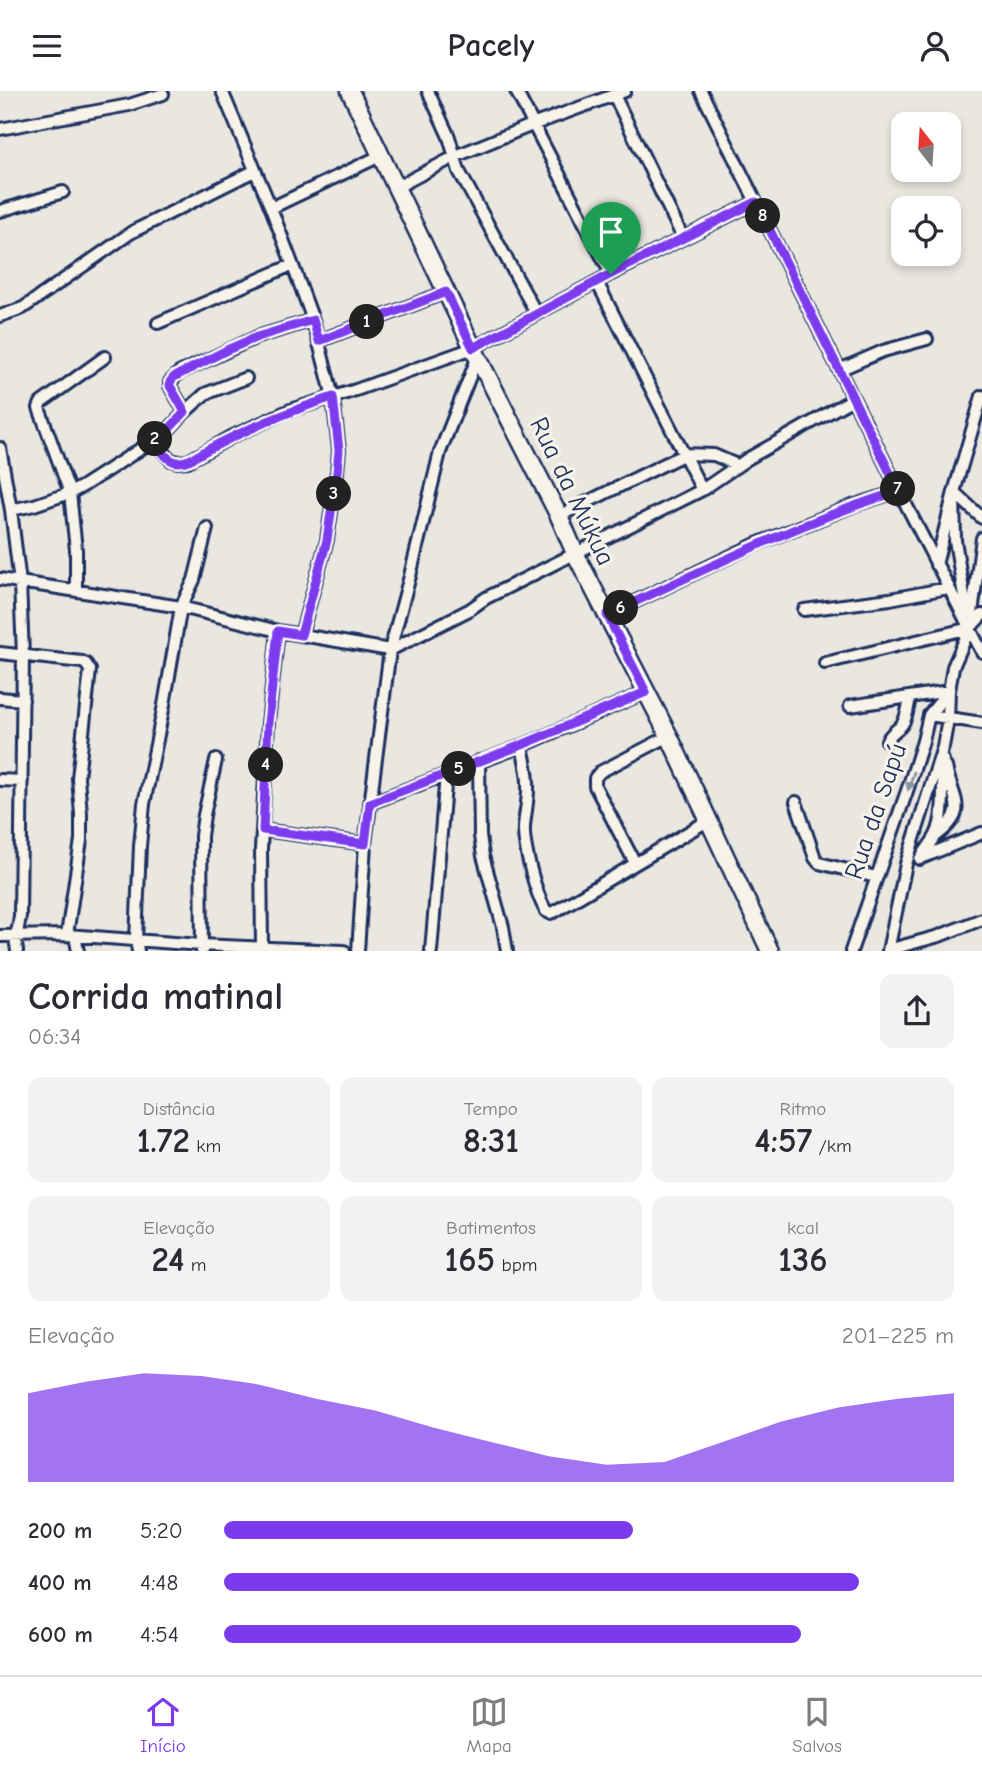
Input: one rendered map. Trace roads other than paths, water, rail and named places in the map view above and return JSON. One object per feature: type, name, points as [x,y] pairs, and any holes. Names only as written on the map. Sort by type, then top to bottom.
[{"type":"street","points":[[222,91],[271,208],[313,320],[333,397],[339,450],[337,472],[327,540],[301,635]]},
{"type":"street","name":"Rua da Múkua","points":[[350,91],[446,292],[559,516],[575,554],[669,736],[770,950]]},
{"type":"street","points":[[428,91],[449,137],[459,171],[536,313]]},
{"type":"street","points":[[516,91],[611,274]]},
{"type":"street","points":[[701,91],[936,565],[982,652]]},
{"type":"street","points":[[397,187],[456,156],[619,93],[683,238]]},
{"type":"street","points":[[0,129],[135,104],[163,94]]},
{"type":"street","points":[[271,208],[382,155]]},
{"type":"street","points":[[0,316],[13,313],[31,303],[132,232],[254,171]]},
{"type":"street","points":[[0,211],[63,192]]},
{"type":"street","points":[[153,441],[171,460],[188,461],[233,436],[288,411],[476,352],[536,313],[756,202]]},
{"type":"street","points":[[158,323],[292,265]]},
{"type":"street","points":[[597,282],[702,490]]},
{"type":"street","points":[[319,341],[446,292]]},
{"type":"street","points":[[185,412],[170,386],[170,382],[179,373],[257,337],[313,320]]},
{"type":"street","points":[[839,370],[883,351],[927,339]]},
{"type":"street","points":[[358,950],[365,844],[390,650],[440,452],[476,352]]},
{"type":"street","points":[[76,591],[76,550],[70,493],[38,408],[105,357]]},
{"type":"street","points":[[11,510],[70,493],[153,441],[205,394],[246,378]]},
{"type":"street","points":[[936,565],[982,396]]},
{"type":"street","points":[[0,579],[181,607],[278,631],[390,650],[486,598],[702,490],[737,465],[853,399]]},
{"type":"street","points":[[0,448],[20,583],[23,655],[20,916],[15,937],[17,950]]},
{"type":"street","points":[[559,516],[685,454],[714,456],[737,465]]},
{"type":"street","points":[[607,615],[754,545],[855,505],[899,491]]},
{"type":"street","points":[[954,492],[982,518]]},
{"type":"street","points":[[954,492],[955,540],[970,628]]},
{"type":"street","points":[[137,945],[144,804],[181,607],[194,580],[207,528]]},
{"type":"street","name":"Rua da Sapú","points":[[888,950],[906,865],[943,747],[953,667],[970,628],[982,538]]},
{"type":"street","points":[[804,610],[890,599],[948,588]]},
{"type":"street","points":[[825,663],[970,628],[982,615]]},
{"type":"street","points":[[262,947],[261,849],[268,723],[278,631]]},
{"type":"street","points":[[0,653],[82,662],[90,670],[78,778],[81,839],[71,935],[78,950]]},
{"type":"street","points":[[850,706],[949,691]]},
{"type":"street","name":"Rua da Sapú","points":[[851,950],[908,788],[929,715],[949,691]]},
{"type":"street","points":[[370,803],[522,745],[646,692]]},
{"type":"street","points":[[887,741],[890,734],[905,720],[910,697]]},
{"type":"street","points":[[0,698],[23,700]]},
{"type":"street","points":[[929,715],[982,723]]},
{"type":"street","points":[[635,863],[595,786],[595,778],[600,772],[669,736]]},
{"type":"street","points":[[522,745],[528,781],[525,843],[543,908],[550,913],[709,820]]},
{"type":"street","points":[[920,859],[936,836],[942,814],[943,747]]},
{"type":"street","points":[[202,948],[201,836],[216,760]]},
{"type":"street","points":[[479,761],[480,836],[507,950]]},
{"type":"street","points":[[431,950],[446,774]]},
{"type":"street","points":[[0,780],[22,781]]},
{"type":"street","points":[[796,802],[819,863],[876,877]]},
{"type":"street","points":[[263,830],[365,844]]},
{"type":"street","points":[[906,865],[982,833]]},
{"type":"street","points":[[888,950],[939,936],[982,919]]},
{"type":"street","points":[[0,936],[71,935],[137,945],[342,950]]}]
